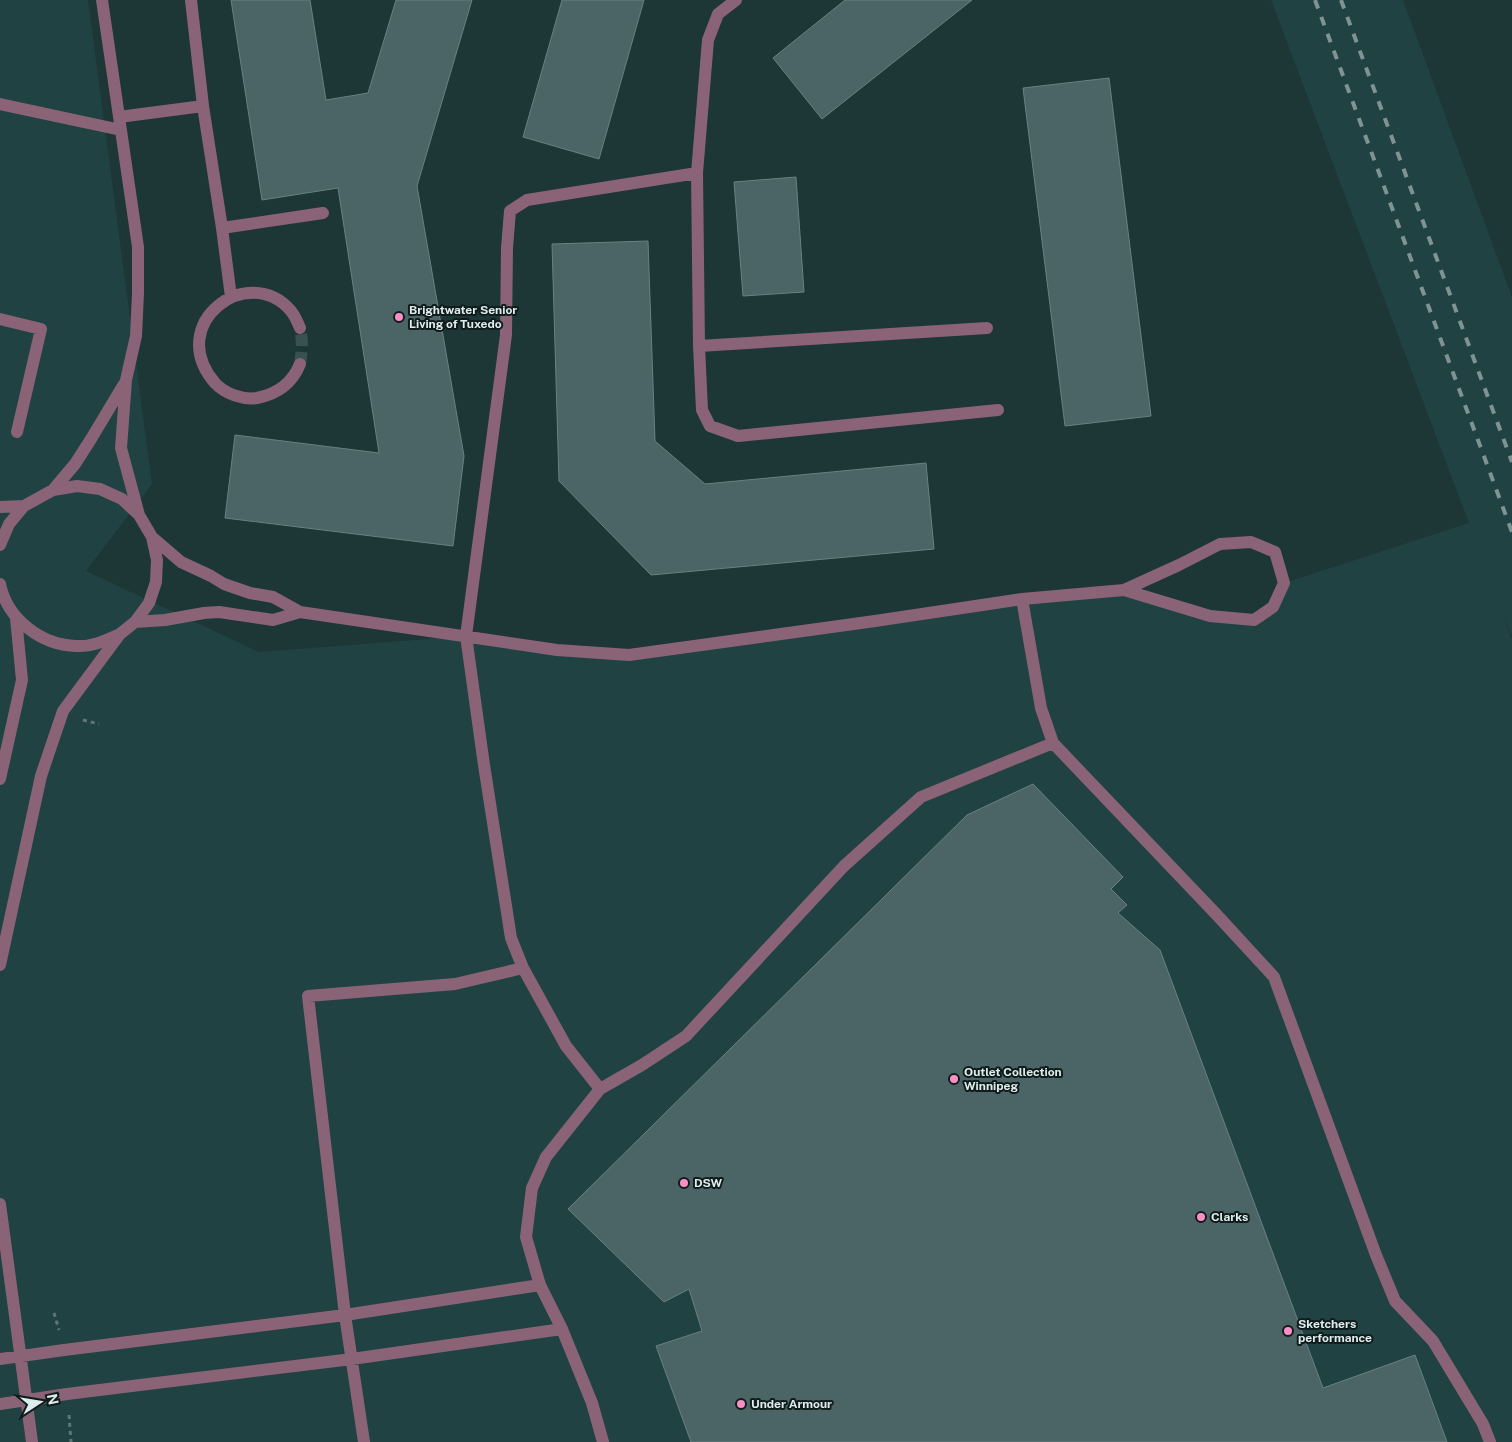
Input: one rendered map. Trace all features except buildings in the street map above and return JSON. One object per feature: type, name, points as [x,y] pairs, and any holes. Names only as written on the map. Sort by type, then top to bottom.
[{"type":"street","points":[[0,965],[41,776],[63,711],[120,634],[135,622],[148,604],[156,582],[157,560],[152,538],[140,515],[121,448],[126,380],[136,336],[138,247],[102,0]]},
{"type":"street","points":[[191,0],[203,106],[231,297]]},
{"type":"street","points":[[715,23],[716,0]]},
{"type":"street","points":[[736,0],[718,14],[708,40],[697,173],[702,410],[710,426],[738,436],[998,410]]},
{"type":"street","points":[[0,104],[120,124],[203,106]]},
{"type":"street","points":[[600,1089],[566,1046],[523,968],[511,938],[466,636],[506,335],[506,248],[510,211],[527,200],[697,173]]},
{"type":"street","points":[[222,228],[323,213]]},
{"type":"street","points":[[300,328],[292,312],[279,301],[264,295],[247,293],[231,297],[216,307],[205,321],[199,338],[200,356],[207,373],[218,387],[234,396],[252,398],[270,395],[285,386],[296,374],[300,364]]},
{"type":"street","points":[[0,319],[41,330],[16,432]]},
{"type":"street","points":[[700,346],[987,328]]},
{"type":"street","points":[[53,490],[75,464],[126,380]]},
{"type":"street","points":[[0,545],[9,524],[24,506],[53,490],[76,486],[100,489],[122,499],[140,515]]},
{"type":"street","points":[[0,508],[24,506]]},
{"type":"street","points":[[152,538],[181,562],[224,584],[250,593],[273,598],[300,612],[556,650],[629,655],[875,622],[1022,599],[1124,590],[1180,565],[1220,544],[1251,542],[1275,552],[1284,583],[1273,607],[1254,620],[1210,616],[1124,590]]},
{"type":"street","points":[[0,589],[16,618],[35,634],[55,643],[77,646],[92,644],[120,634]]},
{"type":"street","points":[[1022,599],[1041,708],[1053,743],[1274,977],[1376,1255],[1395,1301],[1433,1341],[1483,1424],[1490,1442]]},
{"type":"street","points":[[135,622],[165,620],[219,612],[273,620],[300,612]]},
{"type":"street","points":[[0,779],[22,680],[16,618]]},
{"type":"street","points":[[603,1442],[592,1403],[562,1329],[540,1285],[526,1237],[532,1188],[546,1157],[600,1089],[642,1065],[686,1036],[844,866],[921,797],[1053,743]]},
{"type":"street","points":[[364,1442],[345,1315],[308,996],[455,984],[523,968]]},
{"type":"street","points":[[0,1204],[32,1442]]},
{"type":"street","points":[[0,1359],[345,1315],[540,1285]]},
{"type":"street","points":[[0,1404],[352,1359],[562,1329]]},
{"type":"shaded area","points":[[0,0],[88,0],[152,484],[86,571],[259,652],[466,636],[629,655],[1124,590],[1254,620],[1273,607],[1284,583],[1469,523],[1271,0],[1403,0],[1512,297],[1512,636],[1504,617],[1512,639],[1512,1442],[0,1442]]},
{"type":"tunnel","points":[[300,328],[302,346],[300,364]]},
{"type":"railway","points":[[1315,0],[1512,532]]},
{"type":"railway","points":[[1341,0],[1512,462]]},
{"type":"place","name":"Brightwater Senior Living of Tuxedo","points":[[399,317]]},
{"type":"place","name":"Outlet Collection Winnipeg","points":[[954,1079]]},
{"type":"place","name":"DSW","points":[[684,1183]]},
{"type":"place","name":"Clarks","points":[[1201,1217]]},
{"type":"place","name":"Sketchers performance","points":[[1288,1331]]},
{"type":"place","name":"Under Armour","points":[[741,1404]]}]
